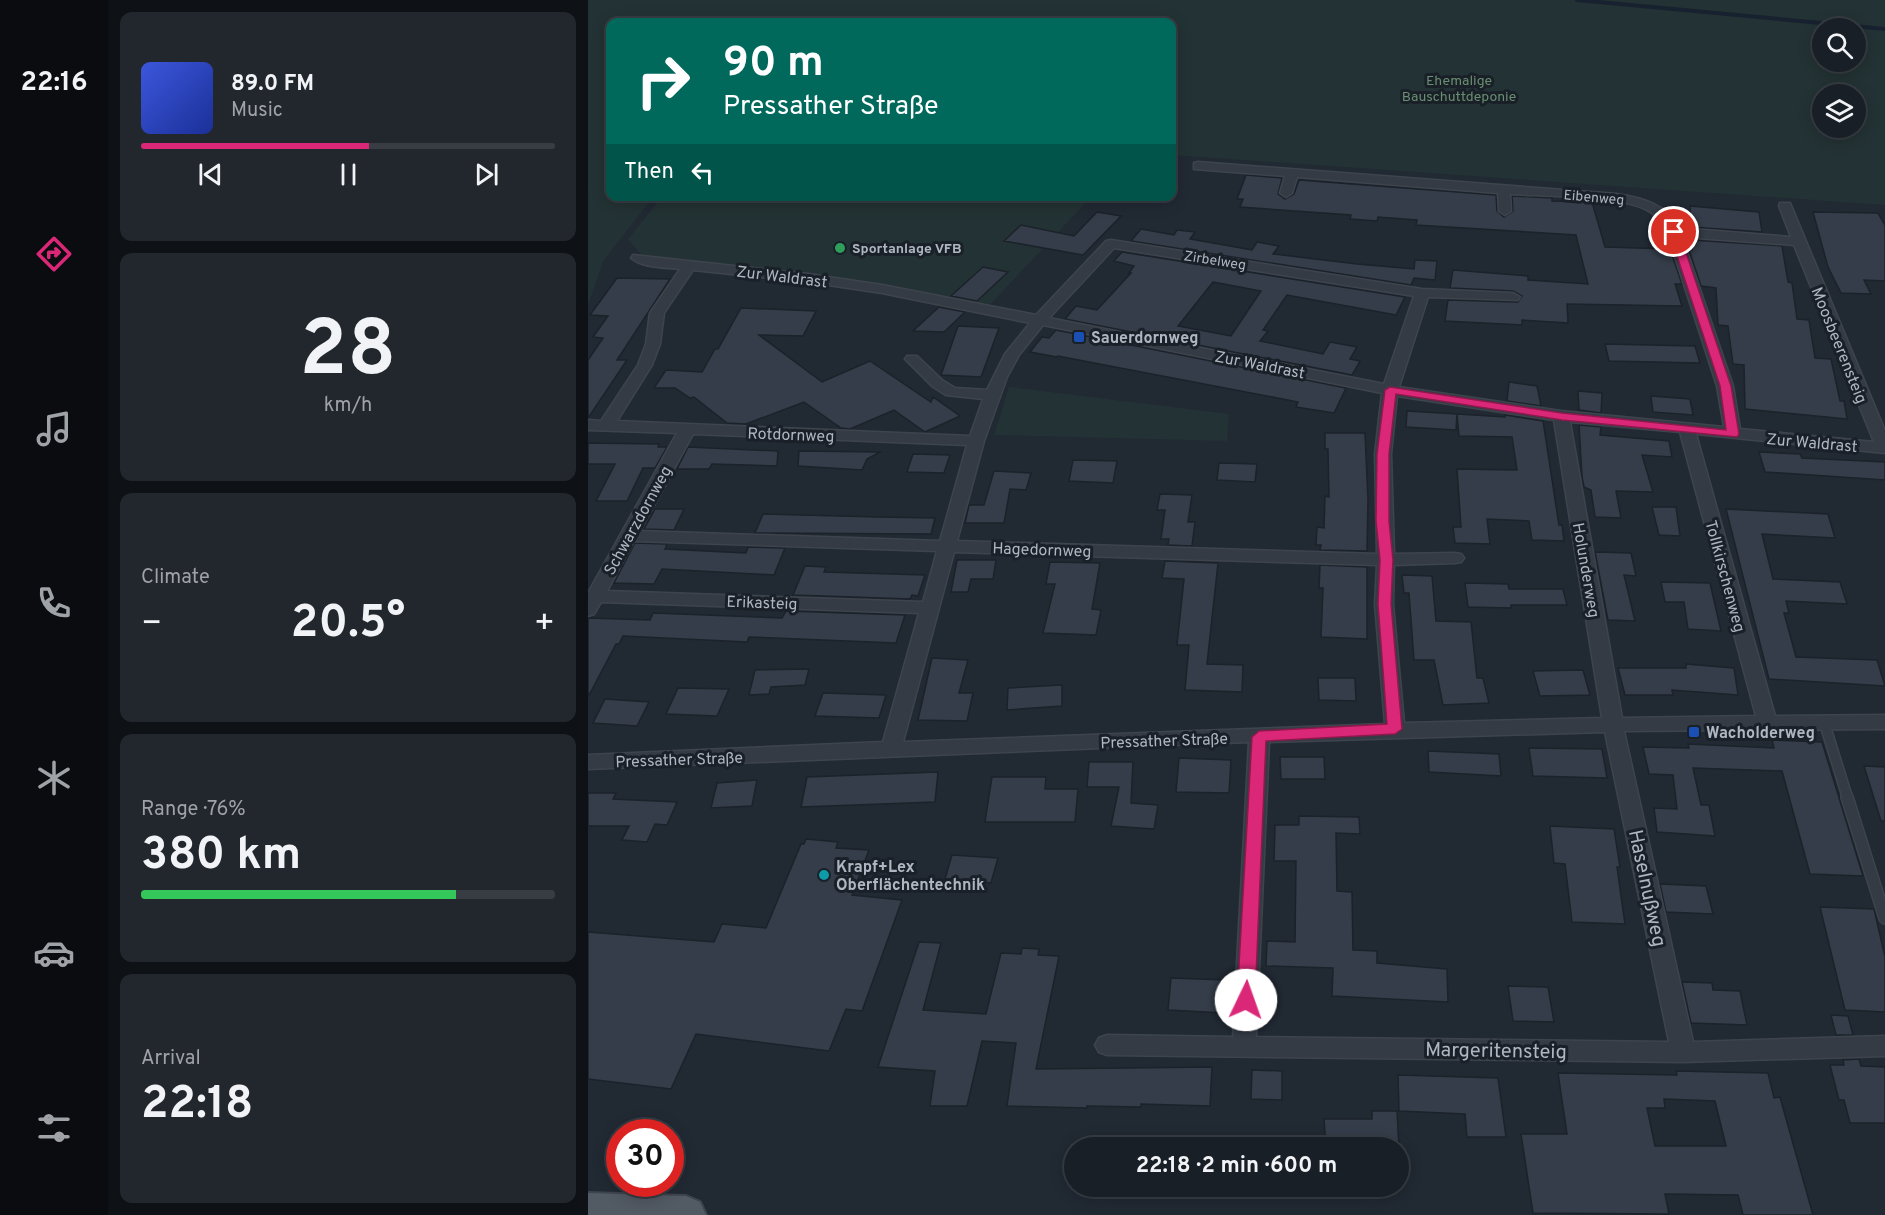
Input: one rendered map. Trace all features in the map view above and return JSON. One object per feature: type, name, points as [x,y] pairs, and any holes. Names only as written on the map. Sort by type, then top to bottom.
[{"type":"main road","points":[[588,1212],[687,1215]]},
{"type":"street","name":"Eibenweg","points":[[1198,166],[1292,173],[1397,186],[1504,190],[1639,201],[1656,207],[1670,221],[1674,232],[1725,386],[1733,434]]},
{"type":"street","points":[[1286,193],[1292,173]]},
{"type":"street","points":[[1504,190],[1505,211]]},
{"type":"street","name":"Moosbeerensteig","points":[[1785,206],[1884,448]]},
{"type":"street","points":[[1674,232],[1798,241]]},
{"type":"street","name":"Zirbelweg","points":[[1040,320],[1111,243],[1422,293],[1513,297]]},
{"type":"street","name":"Zur Waldrast","points":[[638,258],[652,262],[808,278],[882,289],[1390,390],[1562,416],[1884,448]]},
{"type":"street","points":[[606,426],[645,365],[653,344],[657,312],[689,266]]},
{"type":"street","points":[[1395,729],[1384,604],[1386,560],[1383,521],[1383,454],[1390,390],[1422,293]]},
{"type":"street","points":[[891,749],[976,441],[992,395],[1012,354],[1040,320]]},
{"type":"street","points":[[912,359],[951,392],[992,395]]},
{"type":"street","name":"Holunderweg","points":[[1562,416],[1613,724]]},
{"type":"street","name":"Rotdornweg","points":[[588,425],[976,441]]},
{"type":"street","name":"Schwarzdornweg","points":[[592,603],[687,430]]},
{"type":"street","name":"Tollkirschenweg","points":[[1687,430],[1767,722]]},
{"type":"street","name":"Hagedornweg","points":[[629,536],[1386,560],[1455,558]]},
{"type":"street","name":"Erikasteig","points":[[592,603],[929,608]]},
{"type":"street","name":"Pressather Straße","points":[[588,762],[642,762],[891,749],[1259,737],[1395,729],[1613,724],[1885,722]]},
{"type":"street","name":"Haselnußweg","points":[[1613,724],[1683,1052]]},
{"type":"street","points":[[1244,1048],[1256,761],[1259,737]]},
{"type":"street","name":"Margeritensteig","points":[[1107,1045],[1683,1052],[1885,1046]]},
{"type":"lane","points":[[1824,722],[1885,918]]},
{"type":"green space","name":"Ehemalige Bauschuttdeponie","points":[[588,0],[1885,0],[1885,205],[1176,155],[1176,18],[606,18],[606,201],[650,201],[604,260],[588,305]]},
{"type":"green space","name":"Sportanlage VFB","points":[[659,201],[1087,201],[988,307],[825,276],[643,257],[628,239]]},
{"type":"green space","points":[[1009,387],[1229,414],[1227,441],[994,435]]},
{"type":"building","points":[[1246,175],[1282,178],[1278,194],[1285,199],[1294,194],[1299,180],[1496,195],[1497,211],[1504,217],[1513,211],[1512,196],[1552,198],[1552,201],[1592,202],[1605,247],[1670,249],[1682,284],[1675,284],[1682,306],[1567,304],[1568,323],[1522,320],[1522,325],[1445,321],[1448,300],[1518,302],[1522,296],[1513,291],[1450,288],[1453,270],[1528,276],[1528,280],[1588,284],[1576,235],[1416,225],[1417,220],[1378,217],[1377,221],[1350,219],[1351,215],[1240,207],[1243,199],[1237,199]]},
{"type":"building","points":[[1690,206],[1759,212],[1762,232],[1691,227]]},
{"type":"building","points":[[1097,212],[1121,216],[1083,255],[1004,241],[1021,225],[1074,236]]},
{"type":"building","points":[[1813,212],[1878,213],[1885,225],[1885,281],[1864,280],[1871,294],[1841,293],[1828,267]]},
{"type":"building","points":[[1141,229],[1174,235],[1177,230],[1195,232],[1190,239],[1252,250],[1257,242],[1279,246],[1273,254],[1357,264],[1414,269],[1415,260],[1437,261],[1435,280],[1414,278],[1411,285],[1131,241]]},
{"type":"building","points":[[1692,240],[1782,246],[1788,282],[1792,283],[1797,319],[1809,320],[1815,358],[1831,359],[1840,401],[1844,401],[1847,419],[1745,409],[1744,365],[1733,364],[1728,326],[1718,325],[1716,288],[1701,286],[1689,250],[1692,250]]},
{"type":"building","points":[[1122,252],[1405,297],[1396,315],[1287,295],[1263,330],[1268,331],[1260,341],[1323,354],[1330,342],[1357,347],[1350,359],[1360,361],[1352,375],[1065,319],[1076,306],[1097,310],[1131,273],[1129,273],[1134,266],[1114,261]],"holes":[[[1213,282],[1261,291],[1231,336],[1178,326]]]},
{"type":"building","points":[[983,267],[1008,272],[977,301],[951,296]]},
{"type":"building","points":[[617,278],[670,279],[617,360],[627,360],[588,418],[588,360],[603,338],[593,337],[608,316],[590,315]]},
{"type":"building","points":[[939,307],[965,312],[944,332],[913,331]]},
{"type":"building","points":[[741,308],[816,311],[803,336],[759,335],[822,382],[870,361],[931,402],[933,397],[960,416],[925,432],[894,410],[850,429],[841,428],[804,402],[746,424],[727,423],[694,397],[690,398],[675,388],[654,388],[666,370],[702,372]]},
{"type":"building","points":[[958,326],[999,328],[981,377],[941,375]]},
{"type":"building","points":[[1056,330],[1346,388],[1334,413],[1296,407],[1298,402],[1030,352],[1042,337],[1049,338]]},
{"type":"building","points":[[1605,344],[1695,346],[1700,363],[1609,361]]},
{"type":"building","points":[[1509,382],[1537,386],[1541,406],[1507,401]]},
{"type":"building","points":[[1578,391],[1602,393],[1601,413],[1579,410]]},
{"type":"building","points":[[1651,396],[1690,399],[1693,415],[1653,412]]},
{"type":"building","points":[[1407,411],[1457,414],[1456,430],[1406,427]]},
{"type":"building","points":[[1457,414],[1505,417],[1505,415],[1543,421],[1559,525],[1562,525],[1564,541],[1532,540],[1529,521],[1487,519],[1490,544],[1455,543],[1453,527],[1461,527],[1457,469],[1517,470],[1512,437],[1459,436]]},
{"type":"building","points":[[1579,425],[1601,427],[1600,435],[1669,441],[1672,457],[1642,455],[1653,492],[1616,491],[1621,518],[1595,517],[1591,490],[1584,487],[1582,477]]},
{"type":"building","points":[[1325,433],[1365,433],[1368,499],[1367,551],[1320,550],[1321,545],[1316,545],[1317,527],[1324,528],[1325,496],[1329,497],[1328,449],[1325,449]]},
{"type":"building","points":[[588,443],[659,444],[658,447],[667,447],[655,468],[643,468],[627,501],[596,501],[615,464],[588,464]]},
{"type":"building","points":[[688,447],[778,451],[777,466],[712,464],[709,469],[677,469]]},
{"type":"building","points":[[799,451],[880,452],[867,459],[862,470],[798,466]]},
{"type":"building","points":[[1759,452],[1800,454],[1802,458],[1885,462],[1885,480],[1765,472]]},
{"type":"building","points":[[913,454],[950,455],[944,473],[907,472]]},
{"type":"building","points":[[1073,460],[1117,461],[1113,483],[1069,481]]},
{"type":"building","points":[[1219,463],[1257,464],[1255,482],[1217,480]]},
{"type":"building","points":[[994,471],[1031,473],[1026,490],[1010,489],[1004,523],[965,523],[969,505],[984,505]]},
{"type":"building","points":[[1160,494],[1192,495],[1188,522],[1195,522],[1192,546],[1168,545],[1169,539],[1161,539],[1165,510],[1157,510]]},
{"type":"building","points":[[1652,507],[1676,507],[1680,536],[1659,535]]},
{"type":"building","points":[[655,509],[684,509],[674,530],[644,529]]},
{"type":"building","points":[[1726,509],[1828,514],[1835,538],[1762,534],[1773,579],[1840,582],[1847,604],[1786,601],[1789,613],[1784,613],[1796,657],[1877,660],[1885,686],[1769,679]]},
{"type":"building","points":[[763,514],[935,518],[931,534],[755,533]]},
{"type":"building","points":[[635,543],[667,544],[665,549],[746,553],[748,547],[785,548],[774,575],[662,569],[654,584],[614,583]]},
{"type":"building","points":[[1595,552],[1631,553],[1636,576],[1624,575],[1635,621],[1608,620]]},
{"type":"building","points":[[957,560],[996,560],[993,579],[971,579],[968,592],[951,592]]},
{"type":"building","points":[[1165,561],[1218,563],[1207,664],[1243,665],[1242,692],[1185,690],[1189,645],[1177,645],[1184,579],[1162,578]]},
{"type":"building","points":[[1050,562],[1100,563],[1092,609],[1101,610],[1096,635],[1043,633],[1055,584],[1046,584]]},
{"type":"building","points":[[1320,565],[1367,567],[1367,639],[1321,637],[1323,588],[1319,588]]},
{"type":"building","points":[[805,566],[826,567],[824,572],[925,575],[918,596],[912,595],[910,599],[793,595]]},
{"type":"building","points":[[1402,575],[1432,576],[1436,621],[1471,622],[1477,678],[1483,678],[1489,703],[1443,705],[1434,660],[1414,660],[1409,593],[1404,593]]},
{"type":"building","points":[[1661,582],[1710,583],[1721,631],[1688,629],[1684,602],[1665,602]]},
{"type":"building","points":[[1465,583],[1508,584],[1509,589],[1563,589],[1567,605],[1511,605],[1511,608],[1468,607]]},
{"type":"building","points":[[786,611],[905,615],[896,643],[749,637],[747,642],[623,636],[619,644],[616,644],[588,697],[588,618],[650,620],[653,613],[782,618]]},
{"type":"building","points":[[932,658],[968,660],[959,693],[973,693],[967,721],[918,720]]},
{"type":"building","points":[[1686,664],[1734,668],[1738,695],[1672,690],[1673,695],[1625,695],[1618,668],[1686,668]]},
{"type":"building","points":[[809,669],[805,685],[771,687],[769,694],[749,695],[755,670]]},
{"type":"building","points":[[1583,670],[1590,695],[1540,696],[1533,671]]},
{"type":"building","points":[[1318,678],[1355,678],[1356,701],[1319,700]]},
{"type":"building","points":[[1062,685],[1062,706],[1007,710],[1008,688]]},
{"type":"building","points":[[678,688],[729,689],[717,716],[666,714]]},
{"type":"building","points":[[823,693],[886,695],[879,718],[815,716]]},
{"type":"building","points":[[605,699],[649,702],[637,726],[593,723]]},
{"type":"building","points":[[1772,740],[1822,742],[1863,876],[1810,874],[1782,771],[1693,768],[1701,805],[1709,805],[1715,836],[1657,832],[1654,808],[1677,809],[1673,775],[1649,774],[1643,747],[1689,748],[1688,744],[1774,748]]},
{"type":"building","points":[[1529,748],[1602,749],[1607,778],[1533,776]]},
{"type":"building","points":[[1428,751],[1499,754],[1501,776],[1429,772]]},
{"type":"building","points":[[1280,757],[1324,757],[1325,779],[1281,779]]},
{"type":"building","points":[[1179,758],[1231,760],[1229,793],[1176,792]]},
{"type":"building","points":[[1089,762],[1133,762],[1131,803],[1158,805],[1154,829],[1111,826],[1119,787],[1087,787]]},
{"type":"building","points":[[1864,766],[1885,767],[1885,821],[1881,821]]},
{"type":"building","points":[[938,772],[935,802],[801,807],[807,777]]},
{"type":"building","points":[[992,777],[1046,777],[1045,789],[1078,789],[1075,822],[985,822]]},
{"type":"building","points":[[757,780],[752,806],[711,808],[717,783]]},
{"type":"building","points":[[588,793],[616,793],[613,799],[677,802],[667,825],[655,824],[647,842],[622,840],[629,826],[588,826]]},
{"type":"building","points":[[1299,816],[1359,817],[1360,834],[1336,833],[1337,891],[1352,892],[1353,950],[1377,951],[1377,963],[1447,969],[1448,1002],[1332,996],[1333,968],[1266,966],[1267,941],[1295,942],[1296,861],[1274,861],[1275,825],[1299,825]]},
{"type":"building","points":[[1550,826],[1614,829],[1625,924],[1572,922],[1565,864],[1554,863]]},
{"type":"building","points":[[806,839],[838,842],[836,848],[869,850],[852,895],[902,900],[862,1011],[846,1009],[829,1051],[696,1034],[671,1089],[588,1079],[588,932],[714,942],[722,924],[766,928],[801,844],[804,844]]},
{"type":"building","points":[[952,855],[998,858],[991,883],[945,879]]},
{"type":"building","points":[[1660,884],[1706,886],[1713,914],[1666,912]]},
{"type":"building","points":[[1820,907],[1874,909],[1885,957],[1885,1012],[1845,1010]]},
{"type":"building","points":[[919,942],[941,943],[923,1010],[986,1014],[1001,953],[1021,954],[1022,948],[1039,949],[1038,955],[1059,956],[1036,1069],[1212,1067],[1210,1106],[1141,1104],[1141,1107],[1087,1106],[1087,1108],[1007,1106],[1016,1043],[982,1041],[967,1106],[930,1106],[935,1071],[878,1067]]},
{"type":"building","points":[[1171,978],[1226,980],[1224,1013],[1168,1010]]},
{"type":"building","points":[[1682,982],[1712,983],[1713,990],[1740,991],[1747,1025],[1691,1023]]},
{"type":"building","points":[[1508,986],[1548,987],[1554,1022],[1513,1021]]},
{"type":"building","points":[[1831,1015],[1848,1016],[1853,1035],[1836,1035]]},
{"type":"building","points":[[1859,1059],[1861,1066],[1885,1067],[1885,1123],[1850,1123],[1844,1100],[1839,1100],[1830,1065],[1844,1065],[1843,1060]]},
{"type":"building","points":[[1252,1070],[1282,1071],[1282,1100],[1251,1099]]},
{"type":"building","points":[[1676,1071],[1768,1073],[1774,1098],[1780,1097],[1813,1215],[1743,1215],[1738,1195],[1665,1194],[1669,1214],[1533,1213],[1521,1134],[1567,1134],[1558,1073],[1677,1075]],"holes":[[[1664,1099],[1715,1101],[1726,1146],[1655,1146],[1647,1108],[1665,1108]]]},
{"type":"building","points":[[1398,1075],[1498,1078],[1506,1137],[1467,1137],[1465,1114],[1399,1111]]},
{"type":"building","points":[[1372,1111],[1397,1111],[1398,1137],[1325,1137],[1324,1119],[1372,1119]]},
{"type":"waterway","points":[[1577,0],[1885,29]]},
{"type":"place","name":"Sportanlage VFB","points":[[840,248]]},
{"type":"place","name":"Sauerdornweg","points":[[1079,337]]},
{"type":"place","name":"Wacholderweg","points":[[1694,732]]},
{"type":"place","name":"Krapf+Lex Oberflächentechnik","points":[[824,875]]},
{"type":"route","points":[[1246,1000],[1256,761],[1259,737],[1395,729],[1384,604],[1386,560],[1383,521],[1383,454],[1390,390],[1562,416],[1733,434],[1725,386],[1674,232]]}]
